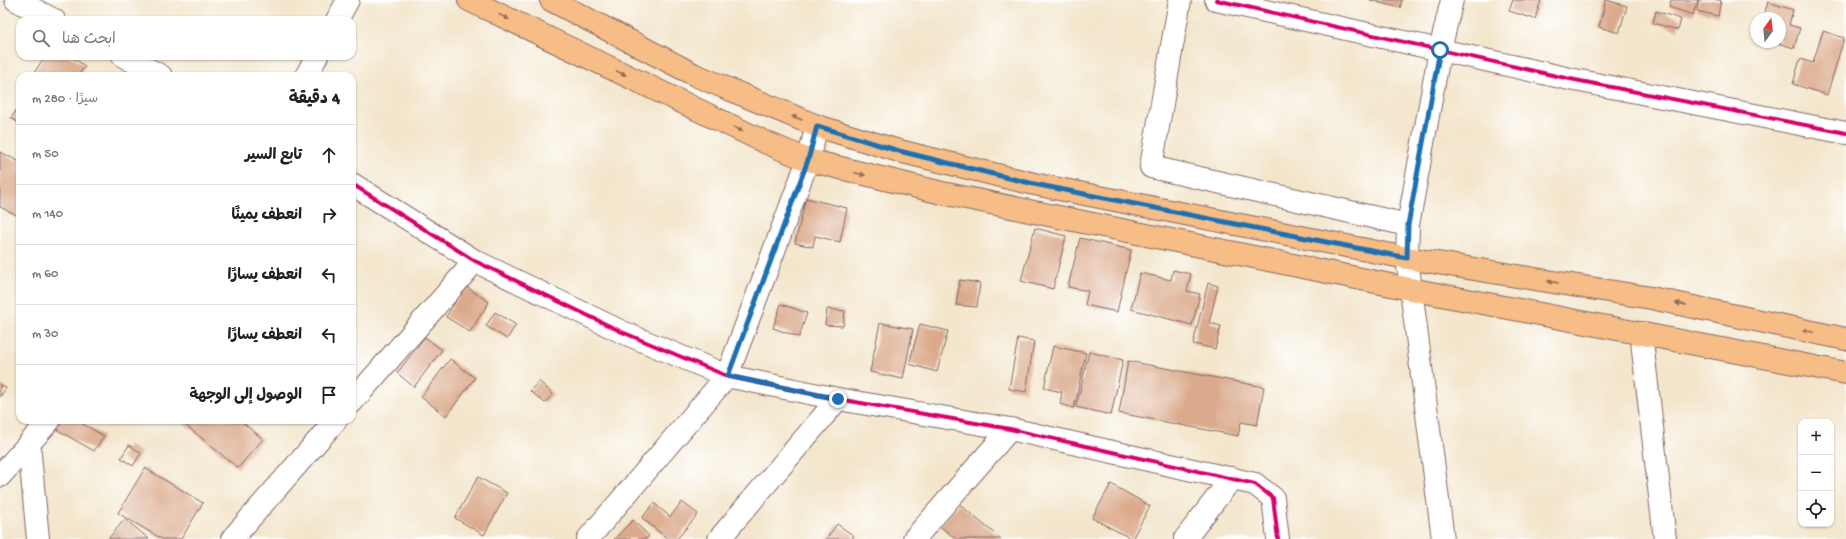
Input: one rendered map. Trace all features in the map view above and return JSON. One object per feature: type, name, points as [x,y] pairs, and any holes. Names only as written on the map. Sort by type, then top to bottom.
[{"type":"main road","points":[[469,0],[767,143],[808,160],[942,193],[1410,289],[1846,373]]},
{"type":"main road","points":[[550,0],[695,74],[817,126],[899,151],[1034,184],[1407,258],[1651,298],[1846,339]]},
{"type":"street","points":[[16,0],[46,16]]},
{"type":"street","points":[[339,16],[348,0]]},
{"type":"street","points":[[1180,0],[1150,167],[1408,225]]},
{"type":"street","points":[[1216,0],[1570,79],[1846,133]]},
{"type":"street","points":[[1443,539],[1407,258],[1408,225],[1440,50],[1452,0]]},
{"type":"street","points":[[131,60],[153,72]]},
{"type":"street","points":[[308,72],[315,60]]},
{"type":"street","points":[[588,539],[728,376],[808,160],[817,126]]},
{"type":"street","points":[[356,187],[475,261],[622,332],[728,376],[838,399],[1010,429],[1255,484],[1273,498],[1278,539]]},
{"type":"street","points":[[356,397],[475,261]]},
{"type":"street","points":[[1641,333],[1665,539]]},
{"type":"street","points":[[719,539],[838,399]]},
{"type":"street","points":[[0,476],[46,424]]},
{"type":"street","points":[[232,539],[333,424]]},
{"type":"street","points":[[914,539],[1010,429]]},
{"type":"street","points":[[28,444],[38,539]]},
{"type":"street","points":[[1185,539],[1232,478]]},
{"type":"building","points":[[1370,0],[1402,0],[1400,8]]},
{"type":"building","points":[[1513,0],[1541,0],[1535,19],[1509,11]]},
{"type":"building","points":[[1606,0],[1627,6],[1619,33],[1599,27]]},
{"type":"building","points":[[1671,0],[1698,0],[1693,15],[1669,7]]},
{"type":"building","points":[[1699,0],[1721,0],[1718,16],[1697,11]]},
{"type":"building","points":[[1768,2],[1793,10],[1789,25],[1800,28],[1794,48],[1786,46],[1786,12],[1765,12]]},
{"type":"building","points":[[1656,11],[1681,19],[1678,30],[1653,23]]},
{"type":"building","points":[[1823,31],[1844,38],[1827,95],[1793,84],[1800,59],[1813,63]]},
{"type":"building","points":[[42,60],[76,60],[85,66],[81,72],[35,72]]},
{"type":"building","points":[[16,111],[16,121],[11,118]]},
{"type":"building","points":[[0,152],[16,160],[16,215],[0,207]]},
{"type":"building","points":[[806,198],[847,208],[840,242],[815,236],[813,247],[795,243]]},
{"type":"building","points":[[1035,228],[1066,236],[1053,289],[1021,281]]},
{"type":"building","points":[[1080,238],[1131,250],[1117,312],[1085,305],[1088,291],[1068,287]]},
{"type":"building","points":[[1173,270],[1191,274],[1187,291],[1200,294],[1192,325],[1131,309],[1140,273],[1171,280]]},
{"type":"building","points":[[960,280],[980,283],[977,307],[956,305]]},
{"type":"building","points":[[1208,283],[1218,286],[1209,323],[1221,326],[1215,349],[1193,344]]},
{"type":"building","points":[[465,286],[489,302],[470,332],[446,317]]},
{"type":"building","points":[[781,304],[807,313],[799,337],[773,328]]},
{"type":"building","points":[[827,309],[845,311],[843,326],[825,325]]},
{"type":"building","points":[[495,312],[516,325],[507,339],[486,326]]},
{"type":"building","points":[[880,323],[913,329],[903,379],[870,372]]},
{"type":"building","points":[[920,324],[948,331],[937,372],[909,364]]},
{"type":"building","points":[[425,337],[442,350],[414,387],[397,373]]},
{"type":"building","points":[[1018,338],[1034,341],[1026,392],[1009,389]]},
{"type":"building","points":[[1053,346],[1086,353],[1074,408],[1060,404],[1062,392],[1044,388]]},
{"type":"building","points":[[1089,352],[1123,360],[1111,415],[1076,407]]},
{"type":"building","points":[[450,359],[475,378],[446,416],[421,397]]},
{"type":"building","points":[[1128,361],[1264,387],[1257,425],[1241,422],[1238,436],[1119,413]]},
{"type":"building","points":[[539,381],[553,394],[545,403],[530,391]]},
{"type":"building","points":[[0,384],[6,388],[0,397]]},
{"type":"building","points":[[56,424],[83,424],[104,436],[94,451],[54,428]]},
{"type":"building","points":[[184,424],[244,424],[263,439],[238,468]]},
{"type":"building","points":[[129,445],[141,453],[133,466],[121,458]]},
{"type":"building","points":[[145,468],[203,503],[181,539],[162,539],[118,513]]},
{"type":"building","points":[[478,477],[507,493],[484,535],[455,518]]},
{"type":"building","points":[[1111,484],[1150,506],[1132,539],[1092,518]]},
{"type":"building","points":[[682,502],[698,514],[677,539],[668,539],[642,518],[654,503],[670,517]]},
{"type":"building","points":[[959,504],[1001,539],[956,539],[940,526]]},
{"type":"building","points":[[125,519],[149,539],[108,539]]},
{"type":"building","points":[[633,520],[649,536],[646,539],[614,539]]},
{"type":"building","points":[[837,524],[854,536],[852,539],[826,539]]},
{"type":"cycle path","points":[[1216,0],[1570,79],[1846,133]]},
{"type":"cycle path","points":[[356,187],[475,261],[622,332],[727,376],[838,399],[1010,429],[1255,484],[1273,498],[1278,539]]},
{"type":"route","points":[[838,399],[728,376],[808,160],[817,126],[899,151],[1034,184],[1407,258],[1408,225],[1440,50]]}]
